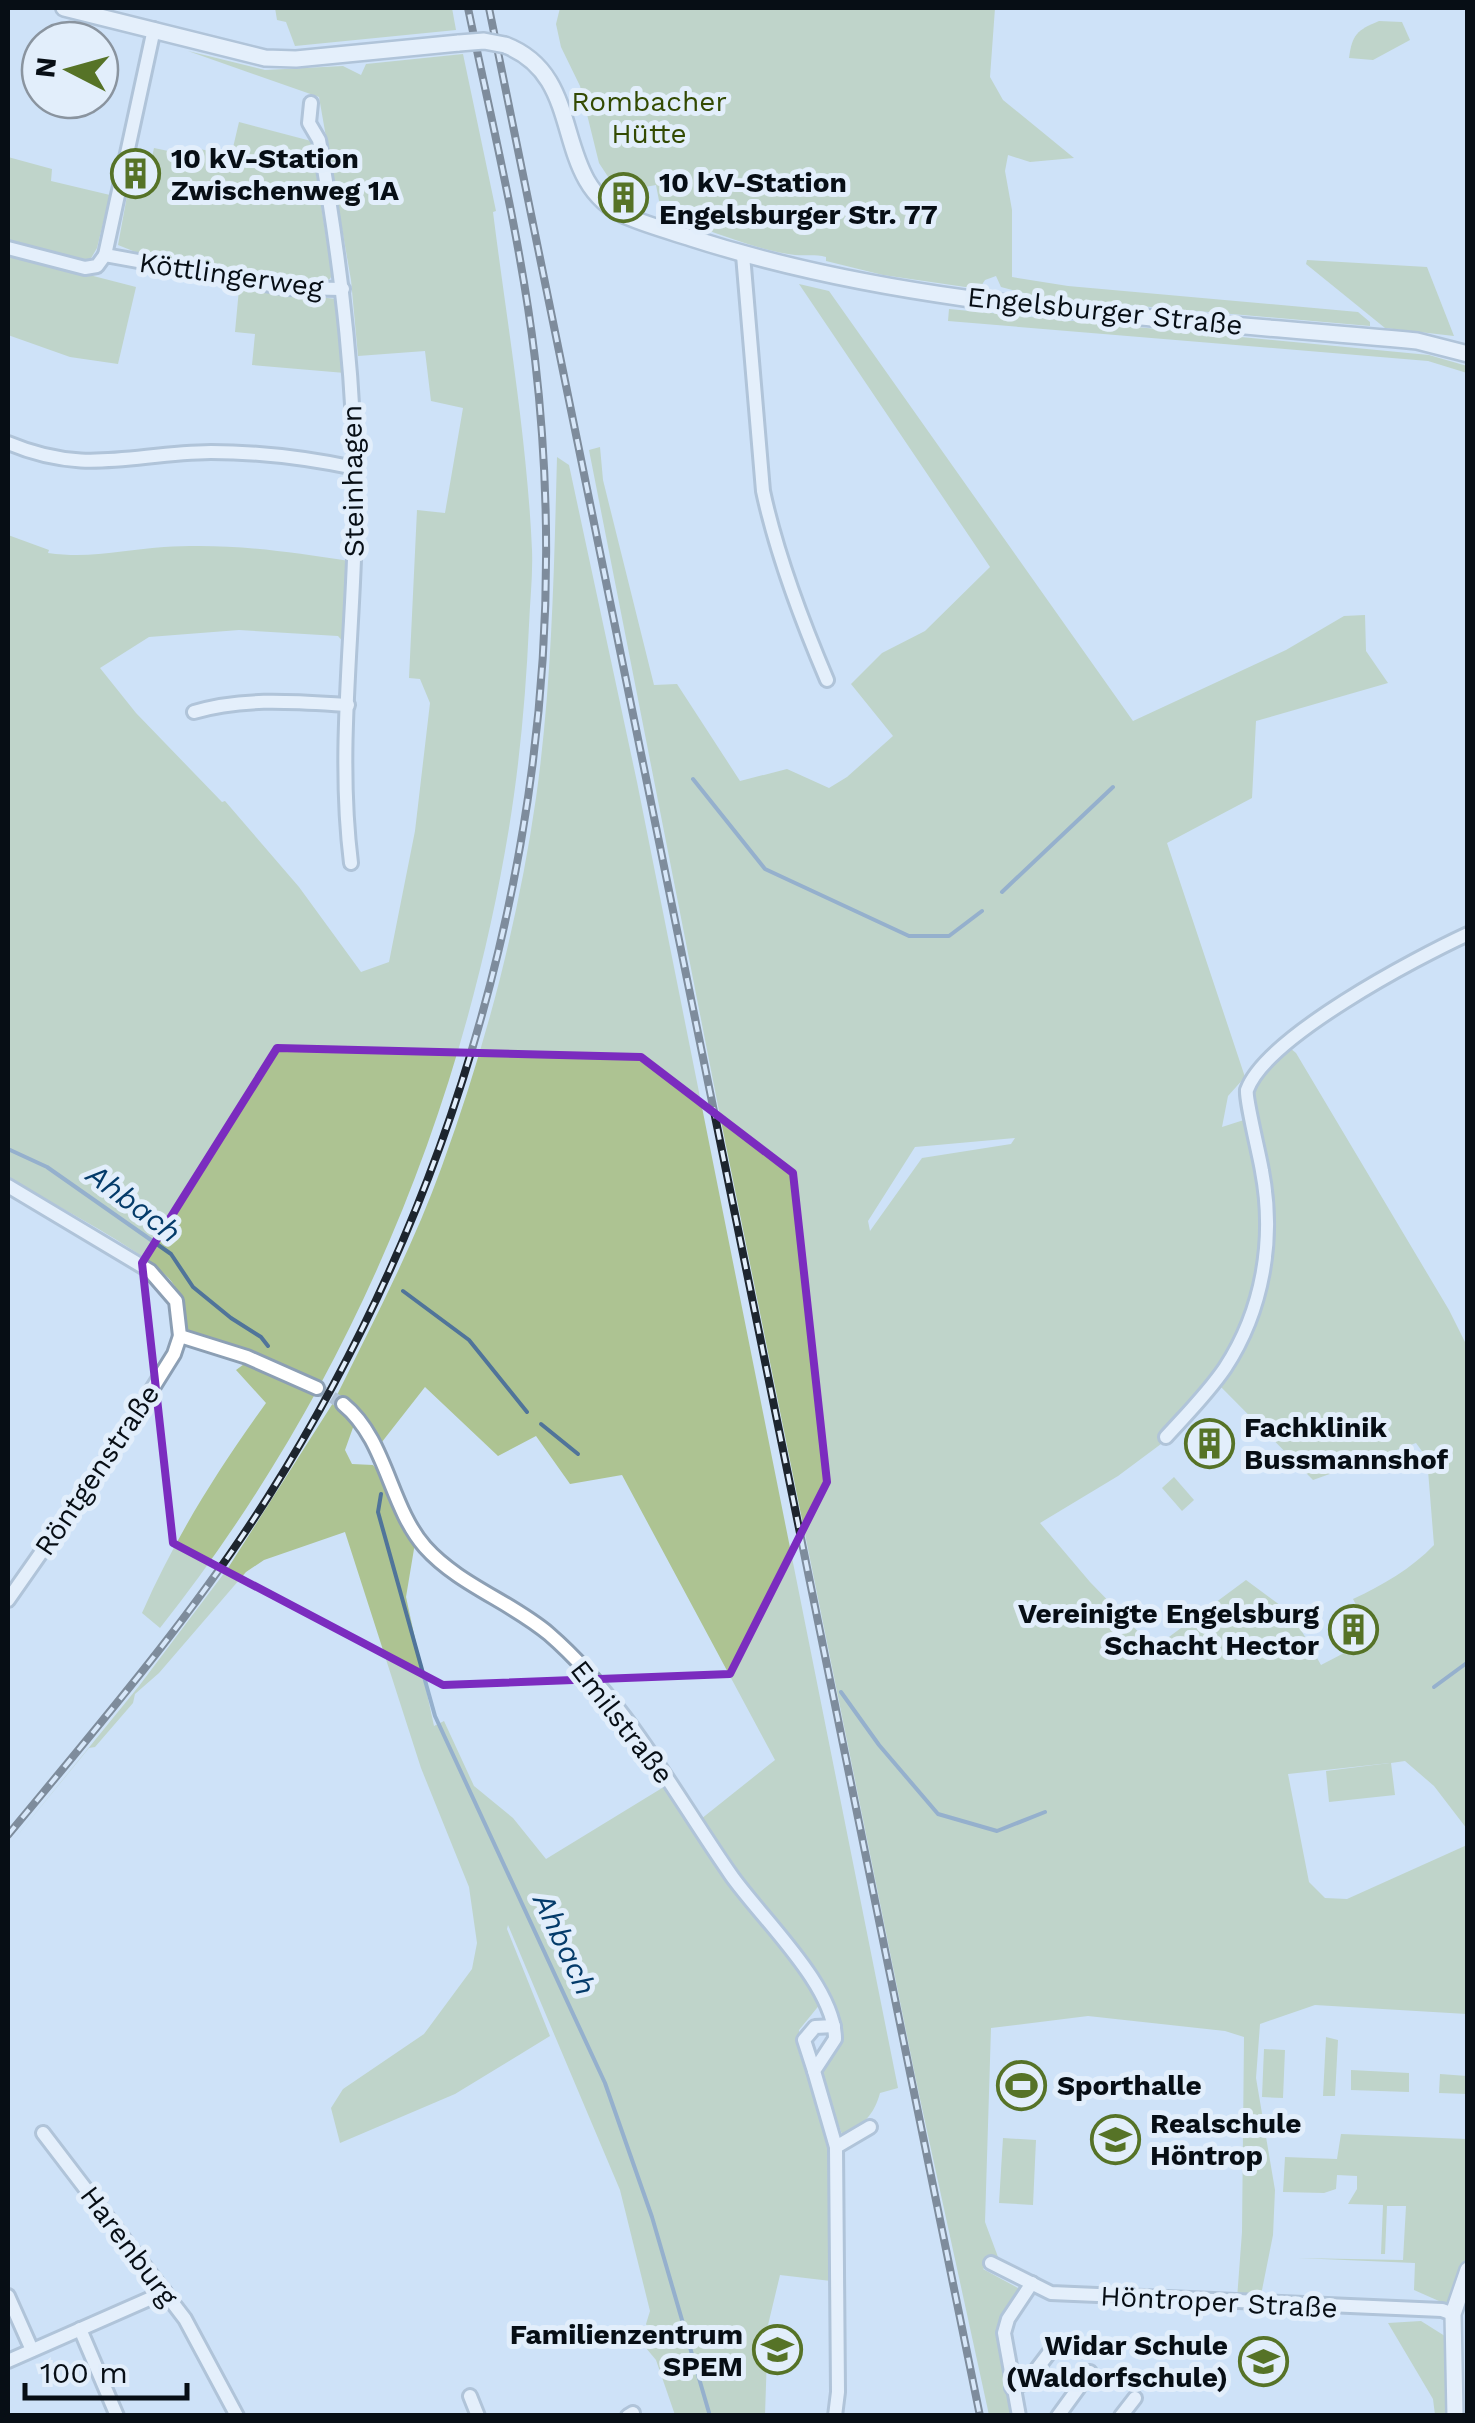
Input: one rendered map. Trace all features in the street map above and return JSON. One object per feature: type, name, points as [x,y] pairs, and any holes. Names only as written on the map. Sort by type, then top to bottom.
[{"type":"street","name":"Engelsburger Straße","points":[[64,8],[241,53],[282,59],[484,41],[505,45],[531,58],[552,81],[580,170],[598,196],[626,216],[744,255],[912,291],[1054,309],[1417,341],[1468,354]]},
{"type":"street","points":[[105,255],[154,30]]},
{"type":"street","name":"Steinhagen","points":[[311,103],[309,123],[320,140],[351,354],[355,468],[344,773],[351,863]]},
{"type":"street","name":"Köttlingerweg","points":[[8,248],[92,269],[105,255],[287,288],[343,290]]},
{"type":"street","points":[[744,255],[763,491],[801,616],[827,680]]},
{"type":"street","points":[[8,443],[61,461],[243,452],[296,456],[355,468]]},
{"type":"street","points":[[194,712],[250,702],[348,705]]},
{"type":"street","points":[[1166,1437],[1224,1370],[1260,1288],[1265,1266],[1267,1198],[1245,1095],[1254,1078],[1323,1016],[1468,934]]},
{"type":"street","points":[[8,1188],[150,1272],[176,1301],[180,1336],[247,1357],[316,1388]]},
{"type":"street","name":"Röntgenstraße","points":[[8,1600],[124,1434],[174,1354],[180,1336]]},
{"type":"street","name":"Emilstraße","points":[[343,1404],[361,1422],[422,1544],[449,1569],[547,1633],[606,1693],[739,1886],[819,1991],[834,2026]]},
{"type":"street","points":[[814,2071],[832,2048],[836,2039],[834,2026],[815,2027],[804,2040],[836,2147],[835,2416]]},
{"type":"street","points":[[836,2147],[870,2127]]},
{"type":"street","name":"Harenburg","points":[[43,2133],[165,2292],[200,2344],[236,2416]]},
{"type":"street","name":"Höntroper Straße","points":[[991,2263],[1051,2293],[1442,2310],[1453,2314]]},
{"type":"street","points":[[1455,2416],[1453,2314],[1468,2270]]},
{"type":"street","points":[[1019,2416],[1005,2326],[1032,2283]]},
{"type":"street","points":[[8,2361],[165,2292]]},
{"type":"street","points":[[8,2296],[32,2350]]},
{"type":"street","points":[[80,2329],[117,2416]]},
{"type":"street","points":[[1012,2388],[1028,2382],[1055,2345]]},
{"type":"street","points":[[1058,2416],[1090,2372]]},
{"type":"street","points":[[470,2396],[478,2416]]},
{"type":"street","points":[[1122,2416],[1135,2398]]},
{"type":"highlighted area","points":[[277,1048],[641,1057],[793,1173],[827,1482],[730,1674],[443,1685],[173,1543],[142,1263]]},
{"type":"green space","points":[[275,8],[452,8],[456,30],[295,46],[286,22],[277,20]]},
{"type":"green space","name":"Rombacher Hütte","points":[[560,8],[995,8],[990,77],[1003,100],[1074,158],[1030,162],[1008,155],[1005,171],[1012,210],[1012,277],[1068,286],[1358,312],[1370,326],[1024,296],[1001,287],[996,276],[985,280],[979,289],[883,275],[826,261],[822,256],[767,250],[662,216],[656,185],[618,192],[599,163],[580,86],[561,47],[556,24]]},
{"type":"green space","points":[[1379,21],[1402,22],[1410,40],[1373,60],[1349,58],[1357,34]]},
{"type":"green space","points":[[188,51],[265,70],[343,66],[361,75],[366,64],[463,54],[496,211],[493,212],[526,465],[532,569],[522,726],[509,828],[488,937],[460,1043],[426,1148],[386,1250],[339,1349],[285,1446],[226,1539],[160,1628],[142,1613],[155,1585],[198,1505],[266,1403],[236,1370],[255,1356],[188,1330],[177,1291],[163,1273],[122,1243],[8,1178],[8,535],[49,550],[48,553],[64,555],[212,546],[349,561],[345,644],[338,636],[239,630],[149,637],[100,668],[136,713],[225,801],[299,887],[361,972],[389,962],[415,831],[430,703],[420,679],[409,678],[417,510],[445,513],[463,408],[431,401],[425,351],[358,356],[351,280],[319,97]]},
{"type":"green space","points":[[239,122],[311,141],[330,279],[315,282],[266,278],[138,253],[118,245],[127,196],[138,197],[143,172],[133,170],[136,154],[152,157],[154,148],[197,157],[200,149],[231,156]]},
{"type":"green space","points":[[8,157],[52,169],[51,181],[110,195],[97,248],[90,260],[84,262],[8,242]]},
{"type":"green space","points":[[8,254],[136,287],[118,364],[70,357],[8,335]]},
{"type":"green space","points":[[1307,260],[1427,267],[1454,336],[1385,328],[1306,264]]},
{"type":"green space","points":[[799,284],[829,291],[1133,721],[1286,650],[1344,616],[1365,615],[1366,651],[1388,683],[1256,721],[1252,798],[1167,843],[1245,1077],[1228,1096],[1222,1127],[1247,1119],[1259,1182],[1259,1260],[1233,1348],[1240,1349],[1251,1323],[1269,1254],[1270,1208],[1250,1095],[1272,1062],[1290,1048],[1467,1346],[1467,1829],[1434,1786],[1405,1761],[1391,1763],[1395,1795],[1329,1802],[1326,1771],[1390,1763],[1288,1774],[1309,1882],[1325,1898],[1347,1899],[1467,1845],[1467,2014],[1315,2005],[1260,2024],[1256,2078],[1275,2190],[1273,2235],[1260,2300],[1237,2299],[1242,2232],[1244,2037],[1225,2031],[1088,2016],[991,2028],[985,2222],[998,2257],[983,2269],[1018,2288],[1019,2294],[999,2325],[1011,2415],[989,2415],[917,2085],[589,450],[600,447],[603,480],[654,685],[677,684],[740,781],[787,769],[829,788],[847,777],[893,736],[851,684],[882,653],[925,631],[990,567]],"holes":[[[1015,1138],[1011,1144],[922,1158],[870,1231],[868,1221],[915,1147]],[[1218,1384],[1313,1480],[1416,1443],[1427,1458],[1434,1545],[1396,1576],[1353,1599],[1373,1638],[1321,1665],[1292,1614],[1246,1580],[1154,1648],[1040,1523],[1118,1476],[1165,1441]]]},
{"type":"green space","points":[[239,289],[337,299],[345,373],[252,365],[255,334],[235,332]]},
{"type":"green space","points":[[949,309],[1429,355],[1467,366],[1467,373],[1428,361],[948,321]]},
{"type":"green space","points":[[557,457],[569,465],[637,782],[898,2088],[880,2093],[867,2119],[842,2134],[822,2084],[822,2072],[836,2053],[843,2029],[789,1943],[701,1819],[775,1760],[622,1475],[570,1484],[536,1436],[498,1456],[425,1387],[378,1447],[363,1413],[334,1401],[431,1196],[472,1076],[510,938],[529,845],[546,713]]},
{"type":"green space","points":[[333,1403],[355,1422],[345,1450],[352,1464],[373,1465],[384,1479],[415,1543],[406,1597],[434,1726],[444,1721],[474,1786],[513,1818],[546,1859],[667,1785],[821,2003],[799,2030],[799,2053],[832,2140],[831,2281],[780,2275],[768,2325],[765,2415],[675,2415],[656,2360],[646,2348],[650,2311],[620,2190],[508,1925],[550,2036],[455,2094],[340,2143],[331,2108],[343,2089],[424,2034],[472,1969],[477,1943],[469,1887],[421,1768],[345,1532],[264,1560],[246,1572],[159,1673],[135,1694],[133,1703],[95,1747],[89,1748],[8,1847],[139,1686],[228,1568]]},
{"type":"green space","points":[[1174,1477],[1194,1500],[1182,1511],[1162,1488]]},
{"type":"green space","points":[[1326,2037],[1338,2040],[1335,2096],[1323,2096]]},
{"type":"green space","points":[[1264,2049],[1285,2050],[1283,2098],[1262,2097]]},
{"type":"green space","points":[[1351,2070],[1409,2073],[1409,2092],[1351,2090]]},
{"type":"green space","points":[[1440,2074],[1467,2076],[1467,2094],[1439,2093]]},
{"type":"green space","points":[[1341,2134],[1467,2139],[1467,2257],[1448,2305],[1414,2290],[1415,2263],[1298,2258],[1403,2260],[1406,2206],[1387,2206],[1385,2254],[1381,2254],[1383,2205],[1348,2204],[1357,2189],[1357,2176],[1337,2175],[1336,2189],[1324,2193],[1283,2192],[1285,2157],[1337,2159]]},
{"type":"green space","points":[[1003,2138],[1036,2140],[1033,2205],[999,2203]]},
{"type":"green space","points":[[1421,2321],[1448,2338],[1449,2415],[1435,2415],[1433,2399],[1388,2323]]},
{"type":"waterway","points":[[693,779],[765,869],[909,936],[949,936],[982,911]]},
{"type":"waterway","points":[[1002,892],[1113,787]]},
{"type":"waterway","name":"Ahbach","points":[[8,1149],[47,1167],[171,1254],[193,1287],[268,1346]]},
{"type":"waterway","points":[[403,1291],[469,1340],[527,1412]]},
{"type":"waterway","points":[[541,1424],[578,1454]]},
{"type":"waterway","name":"Ahbach","points":[[381,1494],[378,1512],[435,1716],[605,2083],[652,2217],[710,2416]]},
{"type":"waterway","points":[[1434,1687],[1468,1662]]},
{"type":"waterway","points":[[841,1692],[879,1745],[938,1814],[997,1831],[1045,1812]]},
{"type":"tunnel","points":[[317,1388],[343,1404]]},
{"type":"railway","points":[[8,1835],[143,1670],[239,1542],[343,1367],[406,1232],[458,1093],[499,950],[527,804],[543,657],[545,508],[529,315],[468,8]]},
{"type":"railway","points":[[489,8],[980,2416]]},
{"type":"place","name":"10 kV-Station Zwischenweg 1A","points":[[136,174]]},
{"type":"place","name":"10 kV-Station Engelsburger Str. 77","points":[[624,198]]},
{"type":"place","name":"Fachklinik Bussmannshof","points":[[1209,1443]]},
{"type":"place","name":"Vereinigte Engelsburg Schacht Hector","points":[[1354,1629]]},
{"type":"place","name":"Sporthalle","points":[[1022,2085]]},
{"type":"place","name":"Realschule Höntrop","points":[[1115,2139]]},
{"type":"place","name":"Familienzentrum SPEM","points":[[778,2350]]},
{"type":"place","name":"Widar Schule (Waldorfschule)","points":[[1263,2361]]}]
